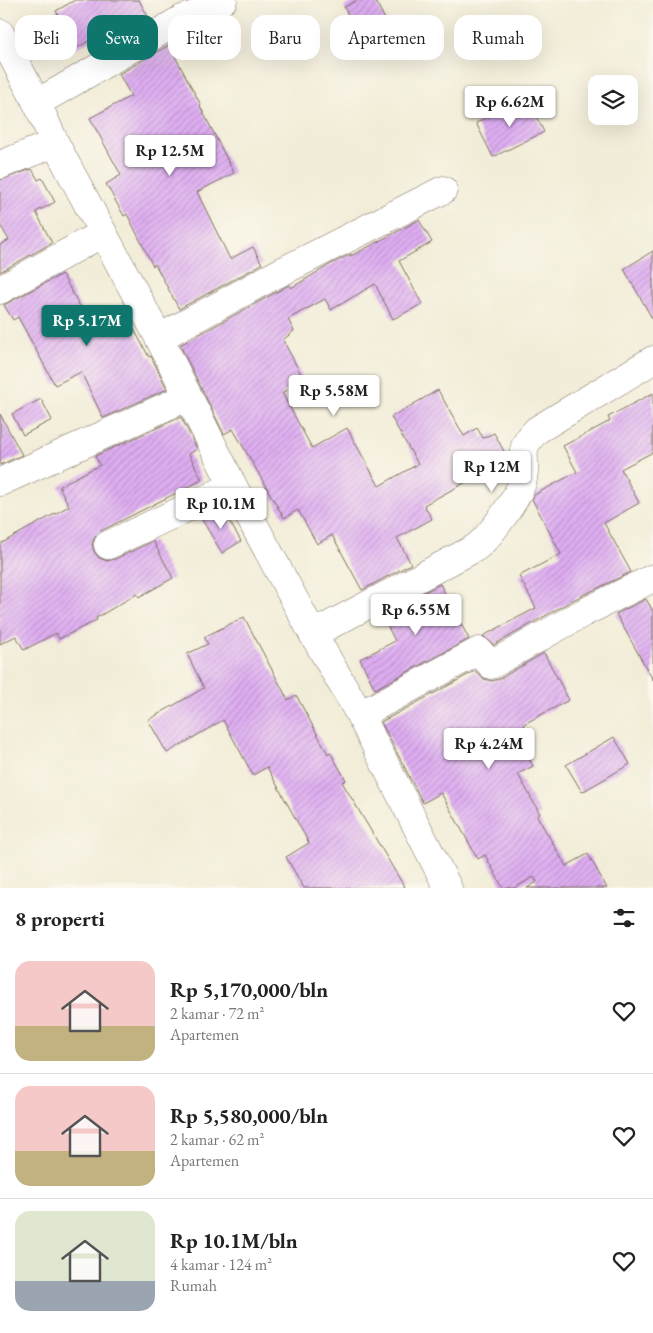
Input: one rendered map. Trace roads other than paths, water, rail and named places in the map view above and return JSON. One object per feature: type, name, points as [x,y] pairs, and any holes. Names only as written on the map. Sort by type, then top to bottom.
[{"type":"street","points":[[37,103],[182,19],[200,13],[223,0]]},
{"type":"street","points":[[0,33],[55,142],[159,338],[233,486],[313,634],[360,715],[446,888]]},
{"type":"street","points":[[0,165],[55,142]]},
{"type":"street","points":[[159,338],[275,275],[443,190]]},
{"type":"street","points":[[0,290],[103,233]]},
{"type":"street","points":[[313,634],[476,548],[506,513],[523,480],[524,446],[530,437],[537,430],[653,360]]},
{"type":"street","points":[[0,482],[187,397]]},
{"type":"street","points":[[108,545],[233,486]]},
{"type":"street","points":[[360,715],[479,651],[491,665],[583,613],[653,578]]}]
